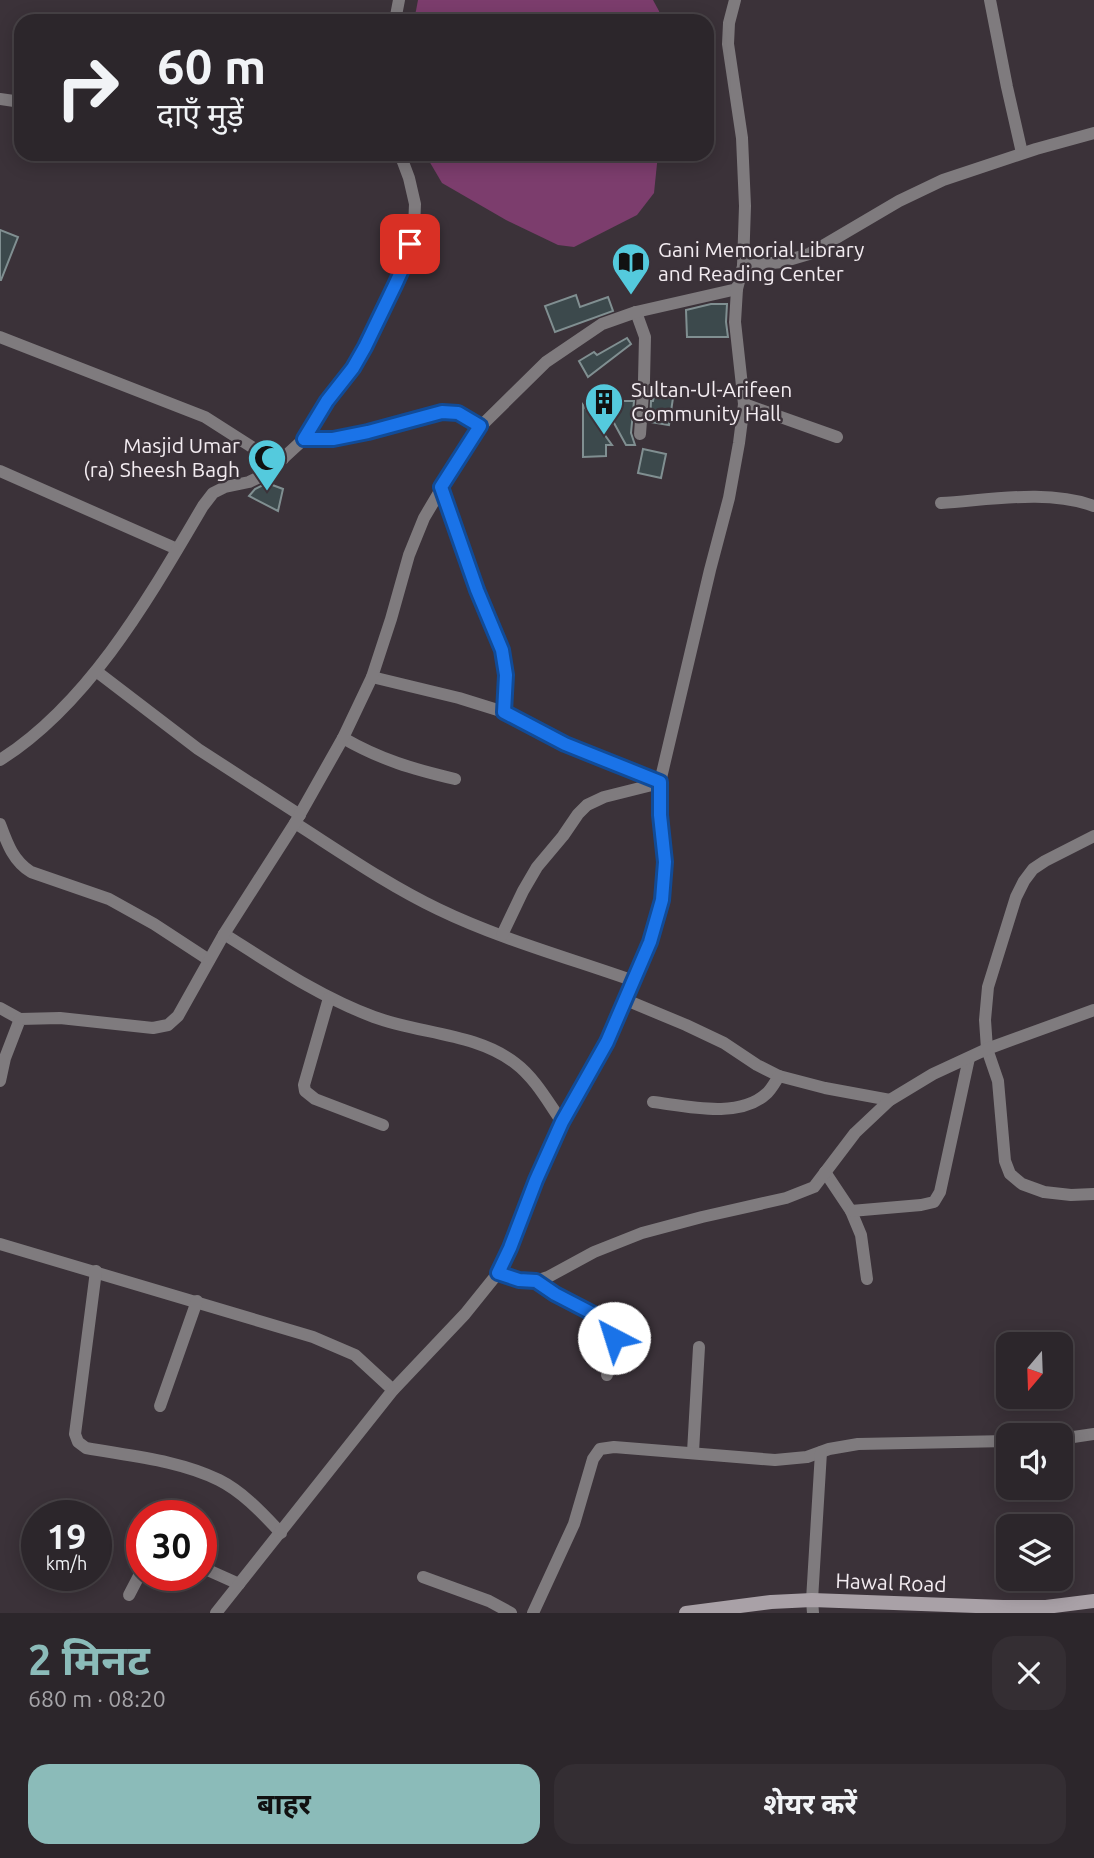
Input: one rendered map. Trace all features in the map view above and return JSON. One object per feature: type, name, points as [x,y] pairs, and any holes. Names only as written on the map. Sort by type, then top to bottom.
[{"type":"main road","name":"Hawal Road","points":[[686,1613],[771,1602],[812,1607],[1045,1607],[1094,1601]]},
{"type":"street","points":[[216,1613],[393,1390],[465,1314],[498,1273],[562,1122],[607,1042],[650,942],[662,900],[665,862],[660,782],[729,498],[744,404],[735,322],[737,289],[743,266],[745,205],[742,138],[728,44],[729,23],[735,0]]},
{"type":"street","points":[[990,0],[1023,153]]},
{"type":"street","points":[[743,266],[782,262],[808,254],[910,195],[943,180],[1094,132]]},
{"type":"street","points":[[0,760],[34,736],[65,707],[96,671],[213,493],[266,474],[283,459],[304,439],[327,401],[353,368],[406,261],[414,228],[415,204],[403,161]]},
{"type":"street","points":[[0,1008],[20,1018],[60,1018],[153,1028],[168,1025],[178,1016],[224,934],[298,819],[343,738],[372,677],[409,555],[424,518],[480,426],[546,362],[602,324],[636,312],[737,289]]},
{"type":"street","points":[[636,312],[645,337],[645,380],[640,434]]},
{"type":"street","points":[[0,337],[194,412],[255,449],[283,459]]},
{"type":"street","points":[[744,404],[837,437]]},
{"type":"street","points":[[304,439],[333,439],[442,412],[458,413],[480,426]]},
{"type":"street","points":[[0,471],[177,549]]},
{"type":"street","points":[[441,487],[477,590],[502,650],[506,675],[504,712]]},
{"type":"street","points":[[941,503],[1048,496],[1076,499],[1094,506]]},
{"type":"street","points":[[96,671],[198,749],[389,883],[439,909],[502,935],[634,981]]},
{"type":"street","points":[[372,677],[504,712],[565,744],[660,782]]},
{"type":"street","points":[[343,738],[386,760],[455,779]]},
{"type":"street","points":[[502,935],[537,867],[587,805],[604,797],[660,782]]},
{"type":"street","points":[[0,824],[21,866],[31,872],[109,899],[209,960]]},
{"type":"street","points":[[1094,836],[1045,861],[1033,869],[1024,881],[1016,897],[988,987],[985,1020],[987,1049],[998,1081],[1005,1161],[1010,1174],[1022,1184],[1044,1192],[1094,1194]]},
{"type":"street","points":[[224,934],[329,998],[376,1018],[473,1042],[497,1052],[517,1064],[537,1086],[562,1122]]},
{"type":"street","points":[[329,998],[304,1085],[305,1091],[315,1099],[383,1125]]},
{"type":"street","points":[[626,1000],[724,1043],[779,1076],[890,1100]]},
{"type":"street","points":[[498,1273],[519,1280],[536,1281],[594,1252],[642,1233],[786,1198],[814,1187],[855,1133],[890,1100],[933,1074],[987,1049],[1094,1010]]},
{"type":"street","points":[[0,1082],[3,1058],[20,1018]]},
{"type":"street","points":[[851,1211],[934,1202],[940,1192],[969,1058]]},
{"type":"street","points":[[653,1102],[716,1109],[737,1108],[752,1104],[766,1094],[779,1076]]},
{"type":"street","points":[[825,1172],[851,1211],[861,1235],[867,1279]]},
{"type":"street","points":[[0,1244],[313,1338],[355,1355],[393,1390]]},
{"type":"street","points":[[96,1271],[75,1434],[78,1442],[86,1448],[187,1468],[220,1480],[250,1501],[281,1533]]},
{"type":"street","points":[[536,1281],[612,1325],[614,1338],[607,1375]]},
{"type":"street","points":[[160,1406],[197,1301]]},
{"type":"street","points":[[693,1452],[699,1347]]},
{"type":"street","points":[[1073,1437],[1094,1434]]},
{"type":"street","points":[[533,1613],[574,1524],[593,1459],[600,1448],[693,1452],[775,1460],[807,1457],[829,1449],[858,1444],[996,1441]]},
{"type":"street","points":[[812,1607],[821,1452]]},
{"type":"street","points":[[217,1574],[239,1584]]},
{"type":"street","points":[[423,1577],[489,1601],[511,1613]]},
{"type":"street","points":[[129,1595],[131,1591]]},
{"type":"shaded area","points":[[418,0],[653,0],[660,14],[415,14]]},
{"type":"shaded area","points":[[429,161],[657,161],[654,193],[637,215],[574,247],[558,245],[506,220],[442,183]]},
{"type":"building","points":[[0,230],[18,237],[1,280],[0,280]]},
{"type":"building","points":[[576,295],[580,307],[608,297],[613,311],[555,332],[545,306]]},
{"type":"building","points":[[711,304],[727,304],[728,337],[687,337],[686,310]]},
{"type":"building","points":[[627,338],[631,344],[588,377],[579,361],[594,352],[597,355]]},
{"type":"building","points":[[654,396],[673,398],[669,425],[650,422],[651,401]]},
{"type":"building","points":[[602,401],[634,401],[631,433],[635,445],[626,445]]},
{"type":"building","points":[[583,405],[612,445],[606,445],[606,456],[583,457]]},
{"type":"building","points":[[643,449],[666,454],[661,478],[638,473]]},
{"type":"building","name":"Masjid Umar (ra) Sheesh Bagh","points":[[267,483],[283,489],[278,511],[249,496],[255,489]]},
{"type":"place","name":"Gani Memorial Library and Reading Center","points":[[631,296]]},
{"type":"place","name":"Sultan-Ul-Arifeen Community Hall","points":[[604,436]]},
{"type":"place","name":"Masjid Umar (ra) Sheesh Bagh","points":[[267,492]]},
{"type":"route","points":[[410,244],[406,261],[365,347],[304,439],[333,439],[442,412],[458,413],[480,426],[441,487],[477,590],[502,650],[506,675],[504,712],[565,744],[660,782],[665,862],[662,900],[650,942],[607,1042],[562,1122],[498,1273],[519,1280],[536,1281],[607,1321],[612,1325],[614,1338]]}]
